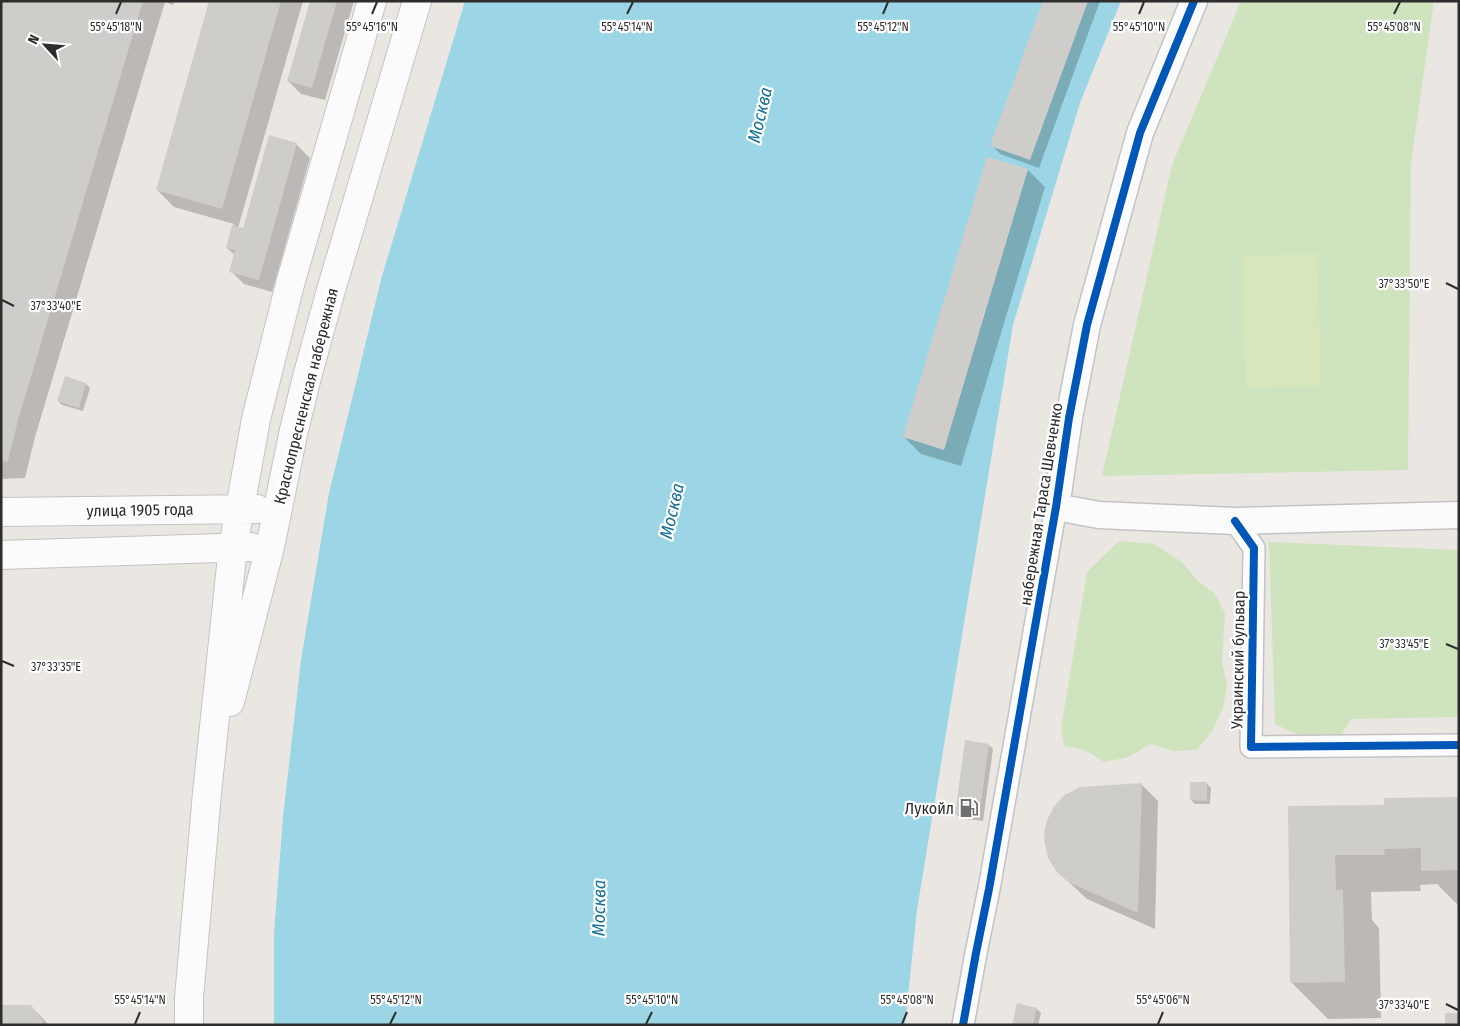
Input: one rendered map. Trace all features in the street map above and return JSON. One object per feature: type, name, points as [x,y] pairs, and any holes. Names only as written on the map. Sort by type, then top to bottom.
[{"type":"main road","name":"Краснопресненская набережная","points":[[188,1025],[207,793],[233,547],[239,509],[256,419],[290,284],[372,1]]},
{"type":"main road","name":"Краснопресненская набережная","points":[[207,793],[270,547],[294,430],[310,367],[417,1]]},
{"type":"main road","name":"улица 1905 года","points":[[1,512],[278,509]]},
{"type":"main road","points":[[1,555],[270,547]]},
{"type":"street","name":"набережная Тараса Шевченко","points":[[963,1025],[989,889],[1056,507],[1069,418],[1087,325],[1140,133],[1194,1]]},
{"type":"street","points":[[1056,507],[1099,515],[1235,521],[1459,515]]},
{"type":"street","name":"Украинский бульвар","points":[[1235,521],[1254,548],[1251,747],[1459,745]]},
{"type":"green space","points":[[1241,1],[1434,1],[1411,163],[1408,470],[1102,476],[1172,165]]},
{"type":"green space","points":[[1317,254],[1321,386],[1246,387],[1243,256]]},
{"type":"green space","points":[[1119,541],[1154,544],[1182,562],[1197,580],[1214,593],[1225,613],[1222,662],[1227,685],[1223,708],[1212,731],[1197,750],[1174,751],[1150,744],[1129,757],[1104,762],[1085,750],[1064,746],[1061,728],[1087,572]]},
{"type":"green space","points":[[1269,542],[1459,550],[1459,717],[1351,719],[1341,735],[1299,735],[1275,724]]},
{"type":"water","name":"Москва","points":[[465,1],[1121,1],[1080,103],[1013,325],[917,910],[905,1025],[274,1025],[274,933],[283,817],[301,660],[329,493],[382,276]]},
{"type":"building","points":[[1,1],[143,1],[18,420],[8,461],[1,462]]},
{"type":"building","points":[[209,1],[281,1],[222,209],[156,190]]},
{"type":"building","points":[[310,1],[337,1],[312,88],[287,81]]},
{"type":"building","points":[[1043,1],[1088,1],[1030,160],[990,146]]},
{"type":"building","points":[[269,135],[297,143],[259,280],[229,272],[235,250],[226,248],[232,225],[243,228]]},
{"type":"building","points":[[987,157],[1028,169],[944,450],[903,437]]},
{"type":"building","points":[[65,376],[86,383],[79,408],[57,401]]},
{"type":"building","points":[[965,740],[989,744],[979,818],[955,814]]},
{"type":"building","points":[[1190,782],[1207,782],[1207,801],[1190,800]]},
{"type":"building","points":[[1142,783],[1138,913],[1068,882],[1056,871],[1048,858],[1044,840],[1048,818],[1063,796],[1080,787]]},
{"type":"building","points":[[1459,797],[1459,870],[1421,871],[1421,848],[1384,849],[1385,855],[1335,855],[1336,890],[1343,890],[1345,982],[1290,983],[1288,806],[1384,805],[1384,798]]},
{"type":"building","points":[[1017,1003],[1037,1008],[1033,1025],[1012,1025]]},
{"type":"building","points":[[1,1005],[31,1005],[43,1021],[43,1025],[1,1025]]},
{"type":"building","points":[[1445,1013],[1459,1013],[1459,1025],[1445,1025]]},
{"type":"cycle path","points":[[963,1025],[989,889],[1056,507],[1069,418],[1087,325],[1140,133],[1194,1]]},
{"type":"cycle path","points":[[1235,521],[1254,548],[1251,747],[1459,745]]},
{"type":"place","name":"Лукойл","points":[[969,808]]}]
